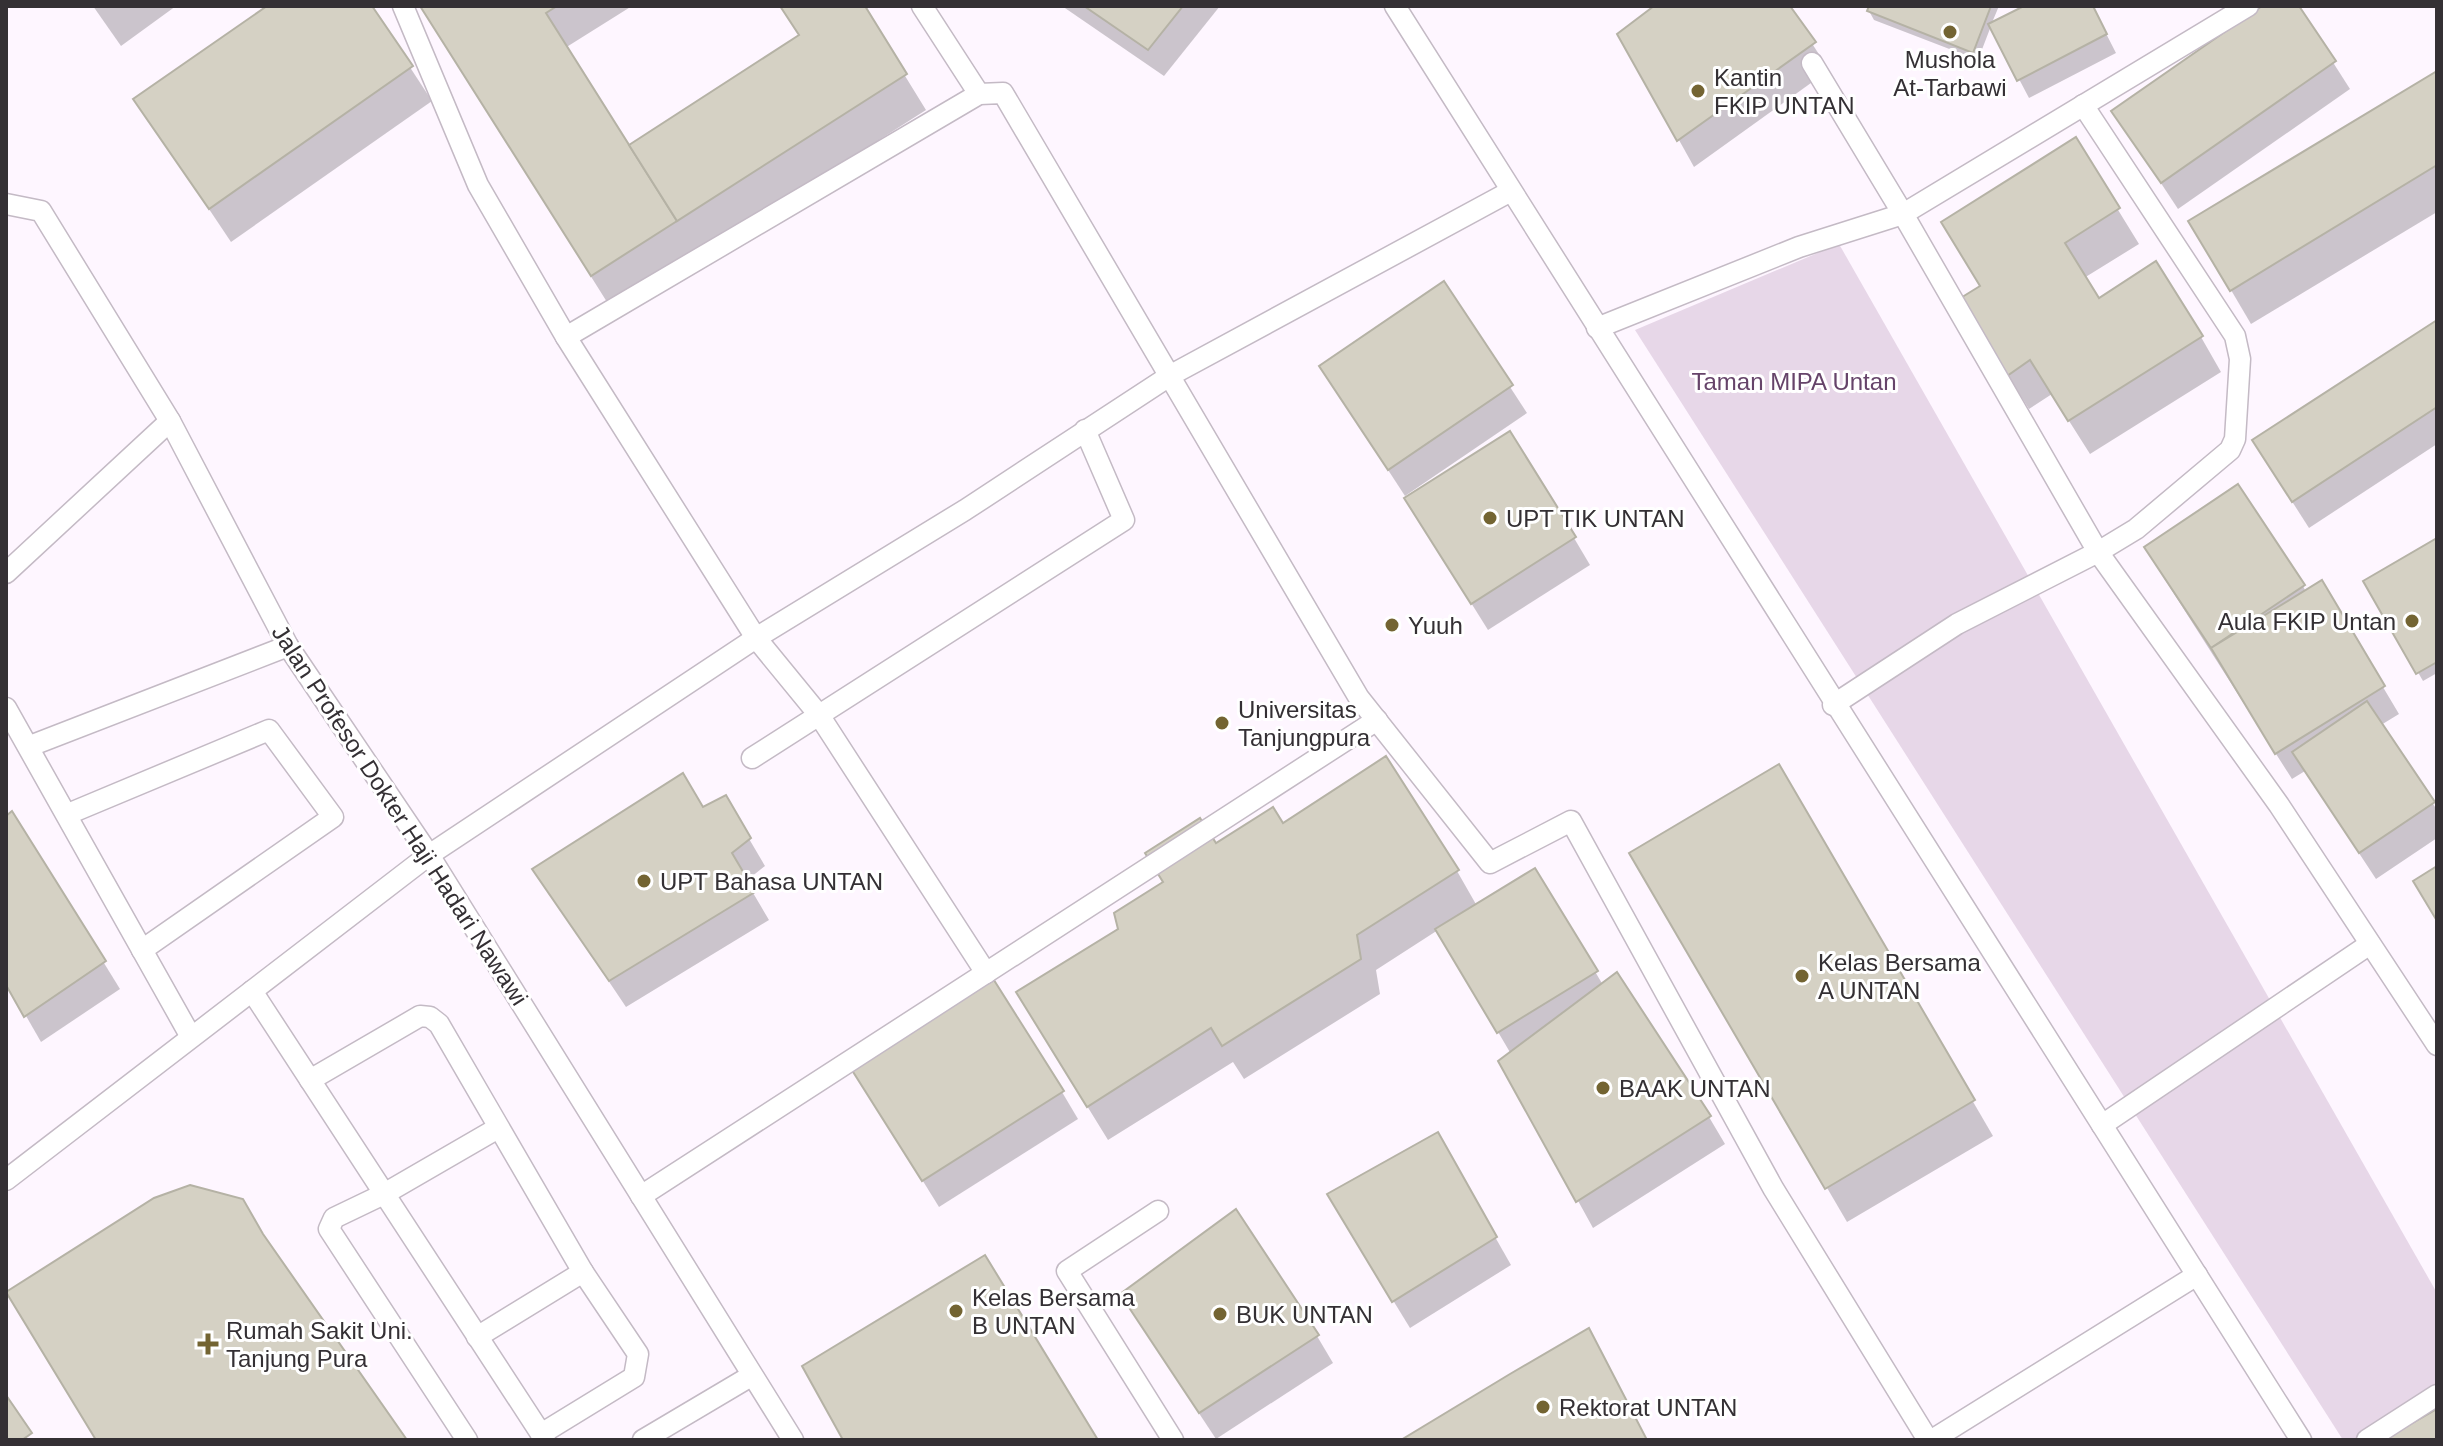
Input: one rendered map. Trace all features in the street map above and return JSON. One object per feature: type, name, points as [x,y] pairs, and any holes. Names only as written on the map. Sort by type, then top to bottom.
[{"type":"lane","points":[[403,6],[478,185],[566,337],[756,638],[819,715],[986,973]]},
{"type":"lane","points":[[922,6],[979,94]]},
{"type":"lane","points":[[1395,6],[1833,705],[2301,1440]]},
{"type":"lane","points":[[1597,328],[1799,247],[1903,214],[2248,6]]},
{"type":"lane","points":[[1812,63],[2098,552],[2279,805],[2437,1045]]},
{"type":"lane","points":[[566,337],[979,94],[1003,93],[1359,698],[1490,863],[1571,821],[1773,1188],[1930,1440],[2197,1275]]},
{"type":"lane","points":[[1833,705],[1957,624],[2098,552],[2136,529],[2230,450],[2235,439],[2240,359],[2235,336],[2083,105]]},
{"type":"lane","points":[[6,1180],[429,855],[756,638],[965,510],[1171,375],[1511,191]]},
{"type":"lane","name":"Jalan Profesor Dokter Haji Hadari Nawawi","points":[[6,204],[41,211],[170,421],[288,646],[429,855],[793,1440]]},
{"type":"lane","points":[[6,573],[170,421]]},
{"type":"lane","points":[[752,758],[1124,520],[1085,430]]},
{"type":"lane","points":[[30,746],[288,646]]},
{"type":"lane","points":[[6,708],[191,1037]]},
{"type":"lane","points":[[641,1196],[1377,720]]},
{"type":"lane","points":[[68,814],[269,730],[333,817],[142,950]]},
{"type":"lane","points":[[2102,1125],[2370,944]]},
{"type":"lane","points":[[252,991],[477,1337],[543,1437],[634,1377],[638,1354],[583,1272],[439,1024],[430,1017],[420,1016],[310,1080]]},
{"type":"lane","points":[[467,1440],[329,1229],[334,1218],[384,1194],[498,1128]]},
{"type":"lane","points":[[1158,1211],[1067,1271],[1173,1440]]},
{"type":"lane","points":[[477,1337],[583,1272]]},
{"type":"lane","points":[[643,1440],[751,1376]]},
{"type":"lane","points":[[2367,1440],[2437,1395]]},
{"type":"green space","name":"Taman MIPA Untan","points":[[1839,244],[2437,1293],[2437,1440],[2343,1440],[1635,330]]},
{"type":"building","points":[[267,6],[372,6],[413,66],[209,209],[133,99]]},
{"type":"building","points":[[420,6],[557,6],[546,13],[677,221],[591,276]]},
{"type":"building","points":[[780,6],[865,6],[907,74],[677,221],[629,145],[799,35]]},
{"type":"building","points":[[1084,6],[1183,6],[1148,50]]},
{"type":"building","name":"Kantin FKIP UNTAN","points":[[1654,6],[1790,6],[1816,42],[1677,141],[1617,34]]},
{"type":"building","name":"Mushola At-Tarbawi","points":[[1869,6],[1991,6],[1973,53],[1867,11]]},
{"type":"building","points":[[2024,6],[2093,6],[2107,34],[2017,81],[1988,24]]},
{"type":"building","points":[[2262,6],[2299,6],[2336,61],[2161,183],[2111,111]]},
{"type":"building","points":[[2437,71],[2437,165],[2230,291],[2188,221]]},
{"type":"building","points":[[2076,137],[2120,208],[2065,243],[2099,298],[2156,261],[2203,336],[2068,421],[2030,360],[2007,376],[1959,299],[1980,286],[1941,222]]},
{"type":"building","points":[[1444,281],[1513,385],[1388,470],[1319,366]]},
{"type":"building","points":[[2437,320],[2437,407],[2292,502],[2252,440]]},
{"type":"building","name":"UPT TIK UNTAN","points":[[1510,431],[1576,537],[1471,604],[1404,498]]},
{"type":"building","points":[[2238,484],[2305,585],[2211,648],[2144,547]]},
{"type":"building","name":"Aula FKIP Untan","points":[[2437,538],[2437,662],[2416,674],[2363,581]]},
{"type":"building","points":[[2322,580],[2385,686],[2275,754],[2211,648]]},
{"type":"building","points":[[2367,701],[2435,802],[2359,853],[2292,752]]},
{"type":"building","points":[[1386,756],[1459,870],[1357,935],[1361,959],[1222,1046],[1211,1028],[1087,1107],[1016,992],[1118,929],[1114,913],[1163,882],[1145,853],[1200,818],[1216,843],[1273,807],[1283,823]]},
{"type":"building","name":"Kelas Bersama A UNTAN","points":[[1779,764],[1975,1100],[1825,1189],[1629,853]]},
{"type":"building","name":"UPT Bahasa UNTAN","points":[[683,773],[703,807],[726,795],[751,838],[732,853],[755,892],[609,981],[532,869]]},
{"type":"building","points":[[12,811],[106,961],[24,1017],[6,985],[6,816]]},
{"type":"building","points":[[2437,866],[2437,921],[2413,881]]},
{"type":"building","points":[[1535,868],[1598,971],[1497,1033],[1435,929]]},
{"type":"building","name":"BAAK UNTAN","points":[[1617,972],[1711,1116],[1576,1202],[1498,1061]]},
{"type":"building","points":[[992,977],[1064,1091],[922,1181],[850,1067]]},
{"type":"building","points":[[1438,1132],[1497,1237],[1392,1302],[1327,1194]]},
{"type":"building","points":[[190,1185],[243,1199],[263,1234],[407,1440],[96,1440],[6,1292],[154,1198]]},
{"type":"building","name":"BUK UNTAN","points":[[1236,1209],[1319,1335],[1199,1413],[1120,1294]]},
{"type":"building","name":"Kelas Bersama B UNTAN","points":[[985,1255],[1098,1440],[843,1440],[802,1366]]},
{"type":"building","name":"Rektorat UNTAN","points":[[1589,1328],[1647,1440],[1401,1440],[1510,1374]]},
{"type":"building","points":[[6,1395],[32,1433],[22,1440],[6,1440]]},
{"type":"building","points":[[2437,1409],[2437,1440],[2383,1440]]},
{"type":"place","name":"Mushola At-Tarbawi","points":[[1950,32]]},
{"type":"place","name":"Kantin FKIP UNTAN","points":[[1698,91]]},
{"type":"place","name":"UPT TIK UNTAN","points":[[1490,518]]},
{"type":"place","name":"Aula FKIP Untan","points":[[2412,621]]},
{"type":"place","name":"Yuuh","points":[[1392,625]]},
{"type":"place","name":"Universitas Tanjungpura","points":[[1222,723]]},
{"type":"place","name":"UPT Bahasa UNTAN","points":[[644,881]]},
{"type":"place","name":"Kelas Bersama A UNTAN","points":[[1802,976]]},
{"type":"place","name":"BAAK UNTAN","points":[[1603,1088]]},
{"type":"place","name":"Kelas Bersama B UNTAN","points":[[956,1311]]},
{"type":"place","name":"BUK UNTAN","points":[[1220,1314]]},
{"type":"place","name":"Rumah Sakit Uni. Tanjung Pura","points":[[208,1344]]},
{"type":"place","name":"Rektorat UNTAN","points":[[1543,1407]]}]
